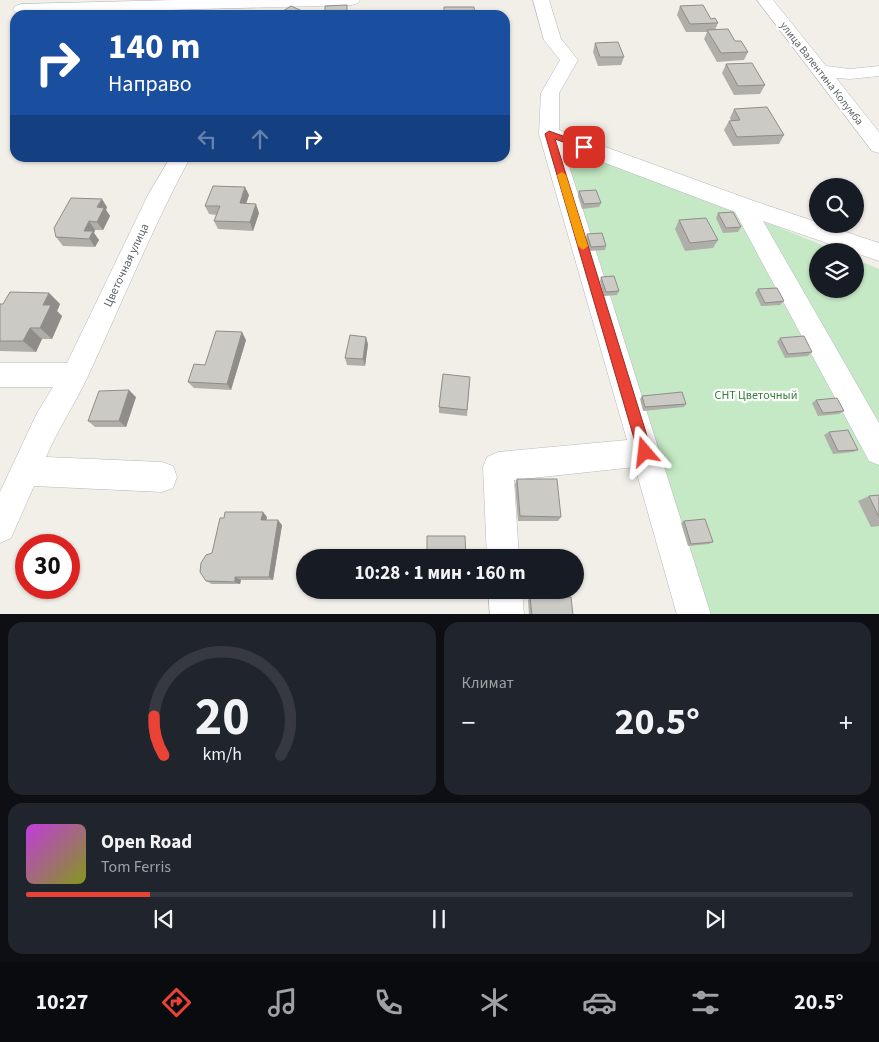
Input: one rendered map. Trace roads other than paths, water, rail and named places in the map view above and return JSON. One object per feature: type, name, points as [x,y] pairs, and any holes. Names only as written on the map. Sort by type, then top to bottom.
[{"type":"street","points":[[22,9],[263,9],[333,0],[352,0]]},
{"type":"street","points":[[541,0],[553,40],[570,60],[550,93],[549,134],[694,614]]},
{"type":"street","name":"улица Валентина Колумба","points":[[765,0],[879,146]]},
{"type":"street","points":[[820,71],[850,74],[879,71]]},
{"type":"street","points":[[549,134],[743,206],[879,252]]},
{"type":"street","name":"Цветочная улица","points":[[0,527],[47,422],[75,375],[160,195],[178,162]]},
{"type":"street","points":[[743,206],[879,451]]},
{"type":"street","points":[[0,375],[75,375]]},
{"type":"street","points":[[503,549],[498,467],[645,452]]},
{"type":"street","points":[[26,472],[162,477]]},
{"type":"street","points":[[506,599],[507,614]]},
{"type":"park label","name":"СНТ Цветочный","points":[[756,395]]}]
